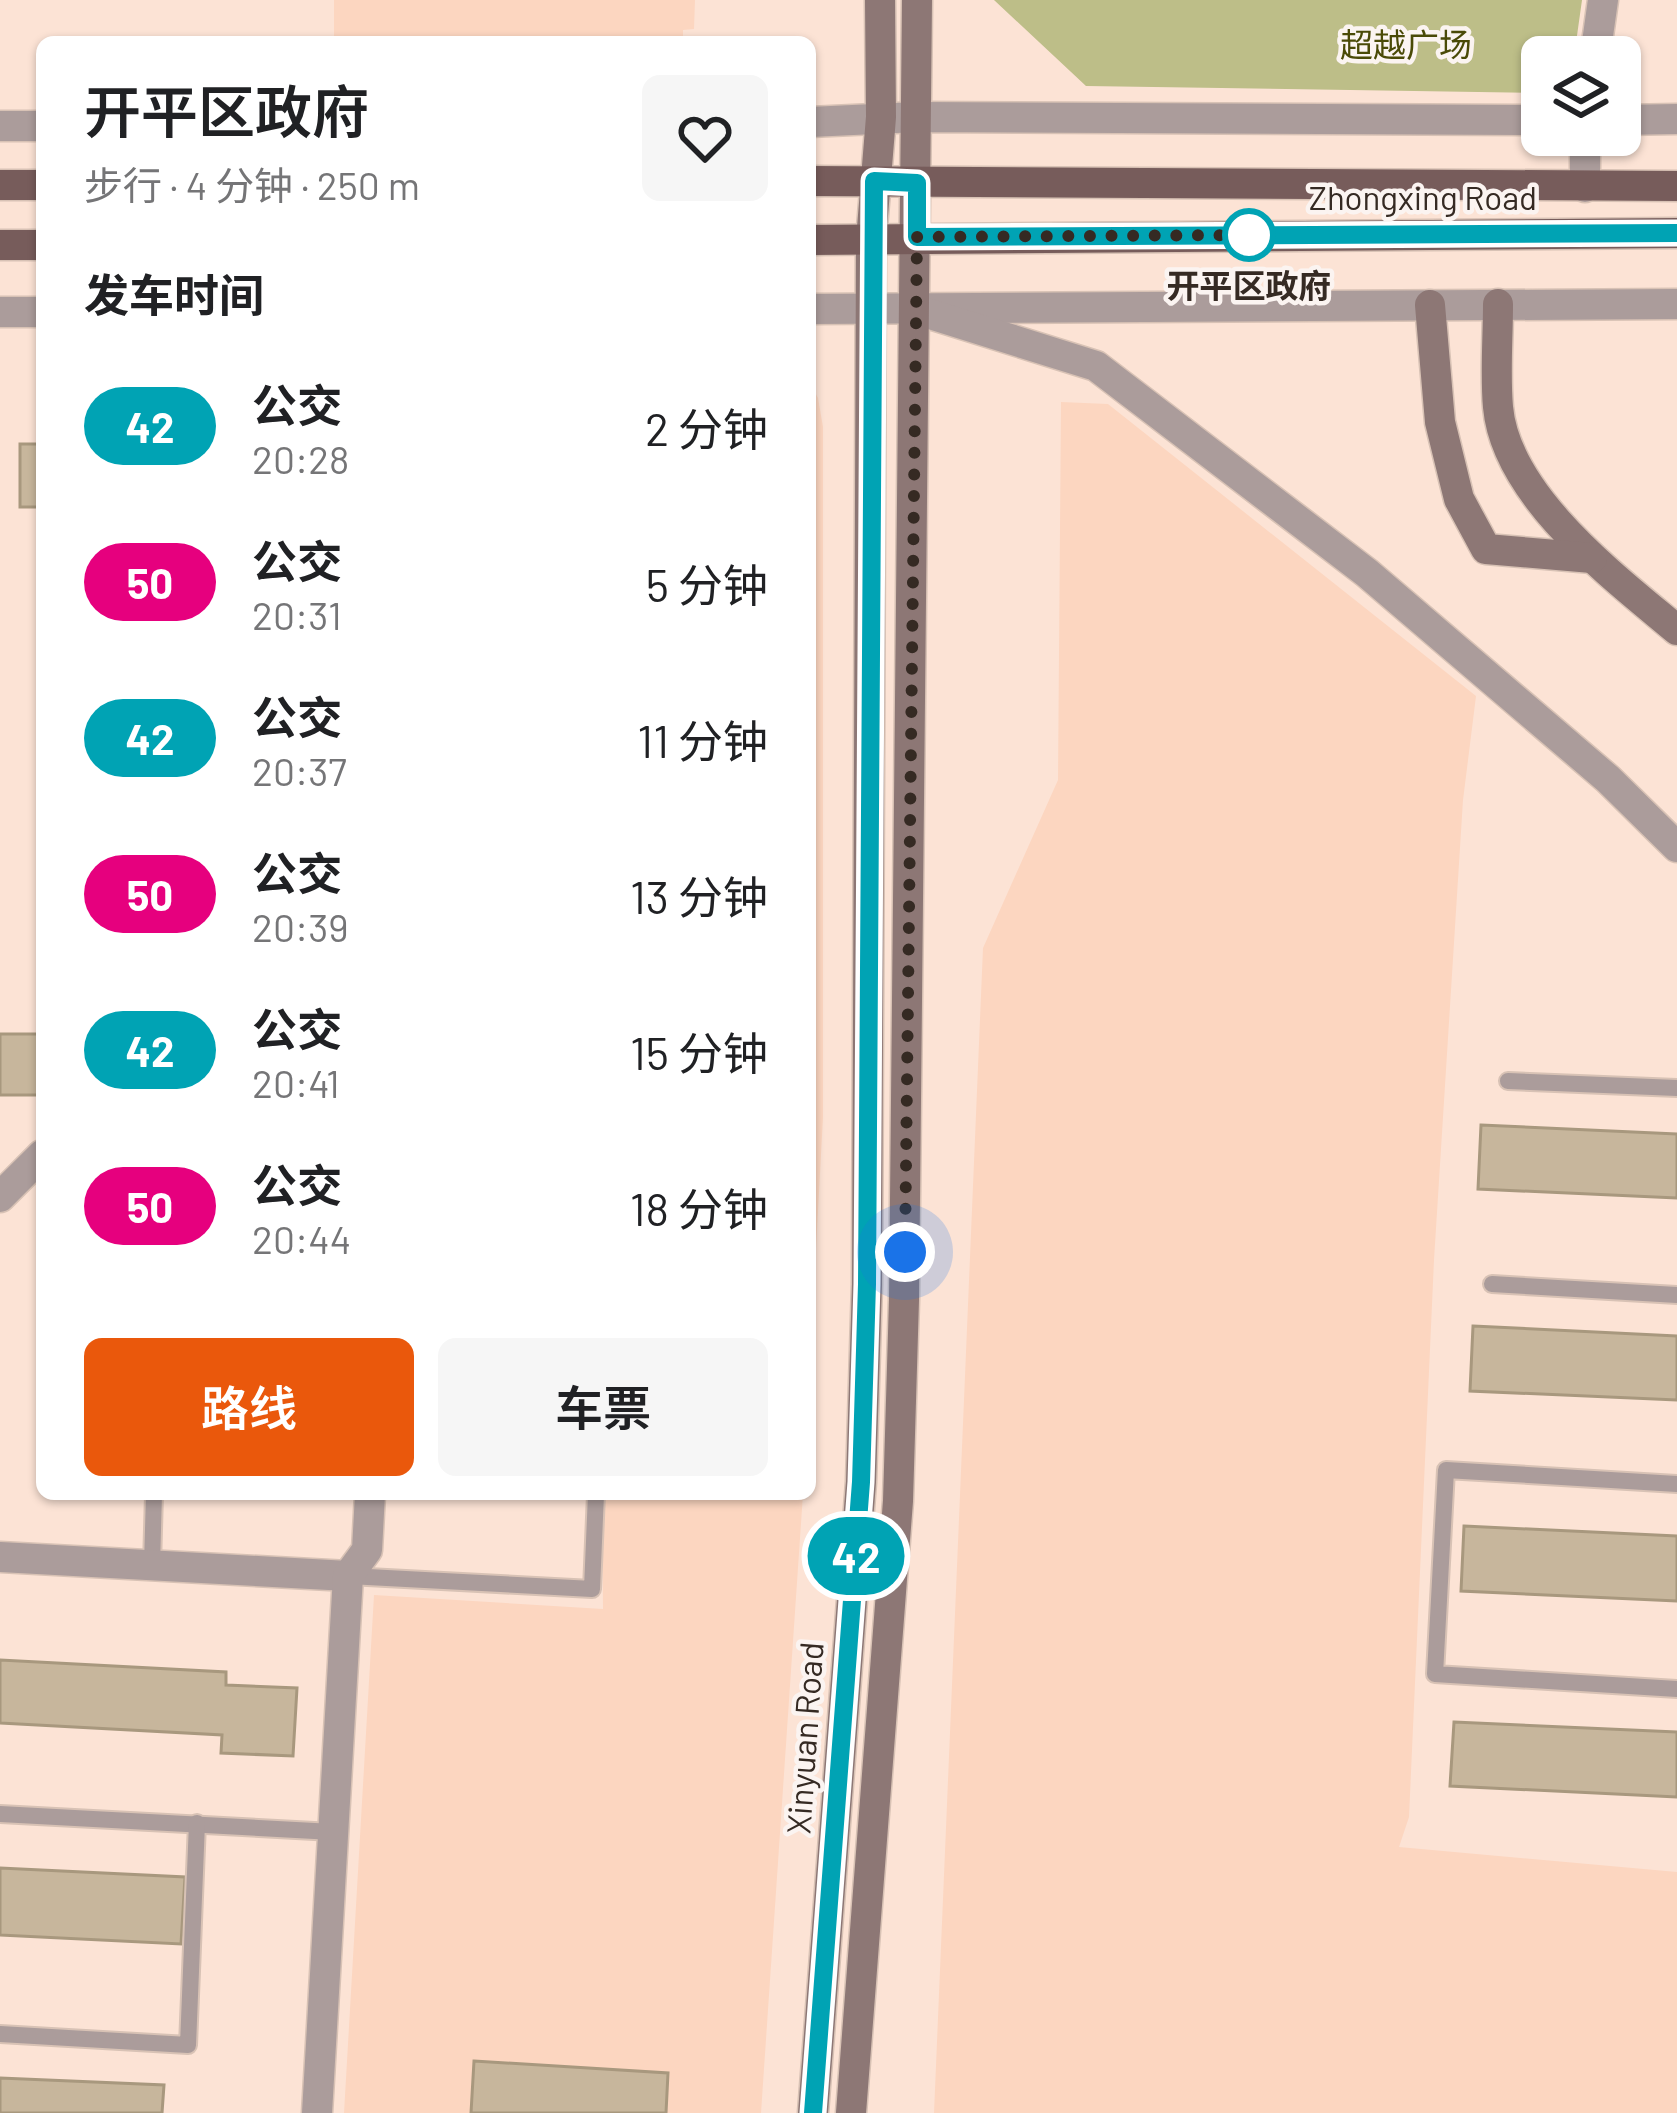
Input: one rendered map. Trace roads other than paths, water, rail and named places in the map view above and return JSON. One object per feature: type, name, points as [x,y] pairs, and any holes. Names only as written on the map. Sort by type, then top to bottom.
[{"type":"main road","name":"Xinyuan Road","points":[[813,2113],[861,1482],[867,1284],[871,240],[881,117],[880,0]]},
{"type":"main road","points":[[851,2113],[898,1501],[917,0]]},
{"type":"main road","name":"Zhongxing Road","points":[[816,181],[1677,186]]},
{"type":"main road","points":[[0,185],[36,185]]},
{"type":"main road","name":"Zhongxing Road","points":[[816,240],[1677,233]]},
{"type":"main road","points":[[0,245],[36,244]]},
{"type":"main road","points":[[1498,304],[1498,411],[1522,476],[1592,557],[1677,630]]},
{"type":"main road","points":[[1430,305],[1440,422],[1459,500],[1486,549],[1592,557]]},
{"type":"street","points":[[1598,36],[1604,0]]},
{"type":"street","points":[[816,122],[881,117],[1521,120]]},
{"type":"street","points":[[1641,120],[1677,119]]},
{"type":"street","points":[[0,126],[36,126]]},
{"type":"street","points":[[1585,156],[1586,187]]},
{"type":"street","points":[[816,309],[1677,304]]},
{"type":"street","points":[[914,309],[1096,366],[1367,573],[1608,779],[1677,847]]},
{"type":"street","points":[[0,312],[36,312]]},
{"type":"street","points":[[0,1197],[36,1161]]},
{"type":"street","points":[[317,2113],[348,1576],[367,1550],[370,1500]]},
{"type":"street","points":[[0,1557],[348,1576]]},
{"type":"lane","points":[[1508,1081],[1677,1088]]},
{"type":"lane","points":[[1492,1284],[1677,1294]]},
{"type":"lane","points":[[1677,1484],[1446,1469],[1435,1674],[1677,1689]]},
{"type":"lane","points":[[152,1565],[154,1500]]},
{"type":"lane","points":[[348,1576],[592,1589],[596,1500]]},
{"type":"lane","points":[[0,1814],[333,1832]]},
{"type":"lane","points":[[0,2034],[188,2045],[197,1823]]},
{"type":"place","name":"开平区政府","points":[[1249,235]]},
{"type":"park label","name":"超越广场","points":[[1406,45]]}]
